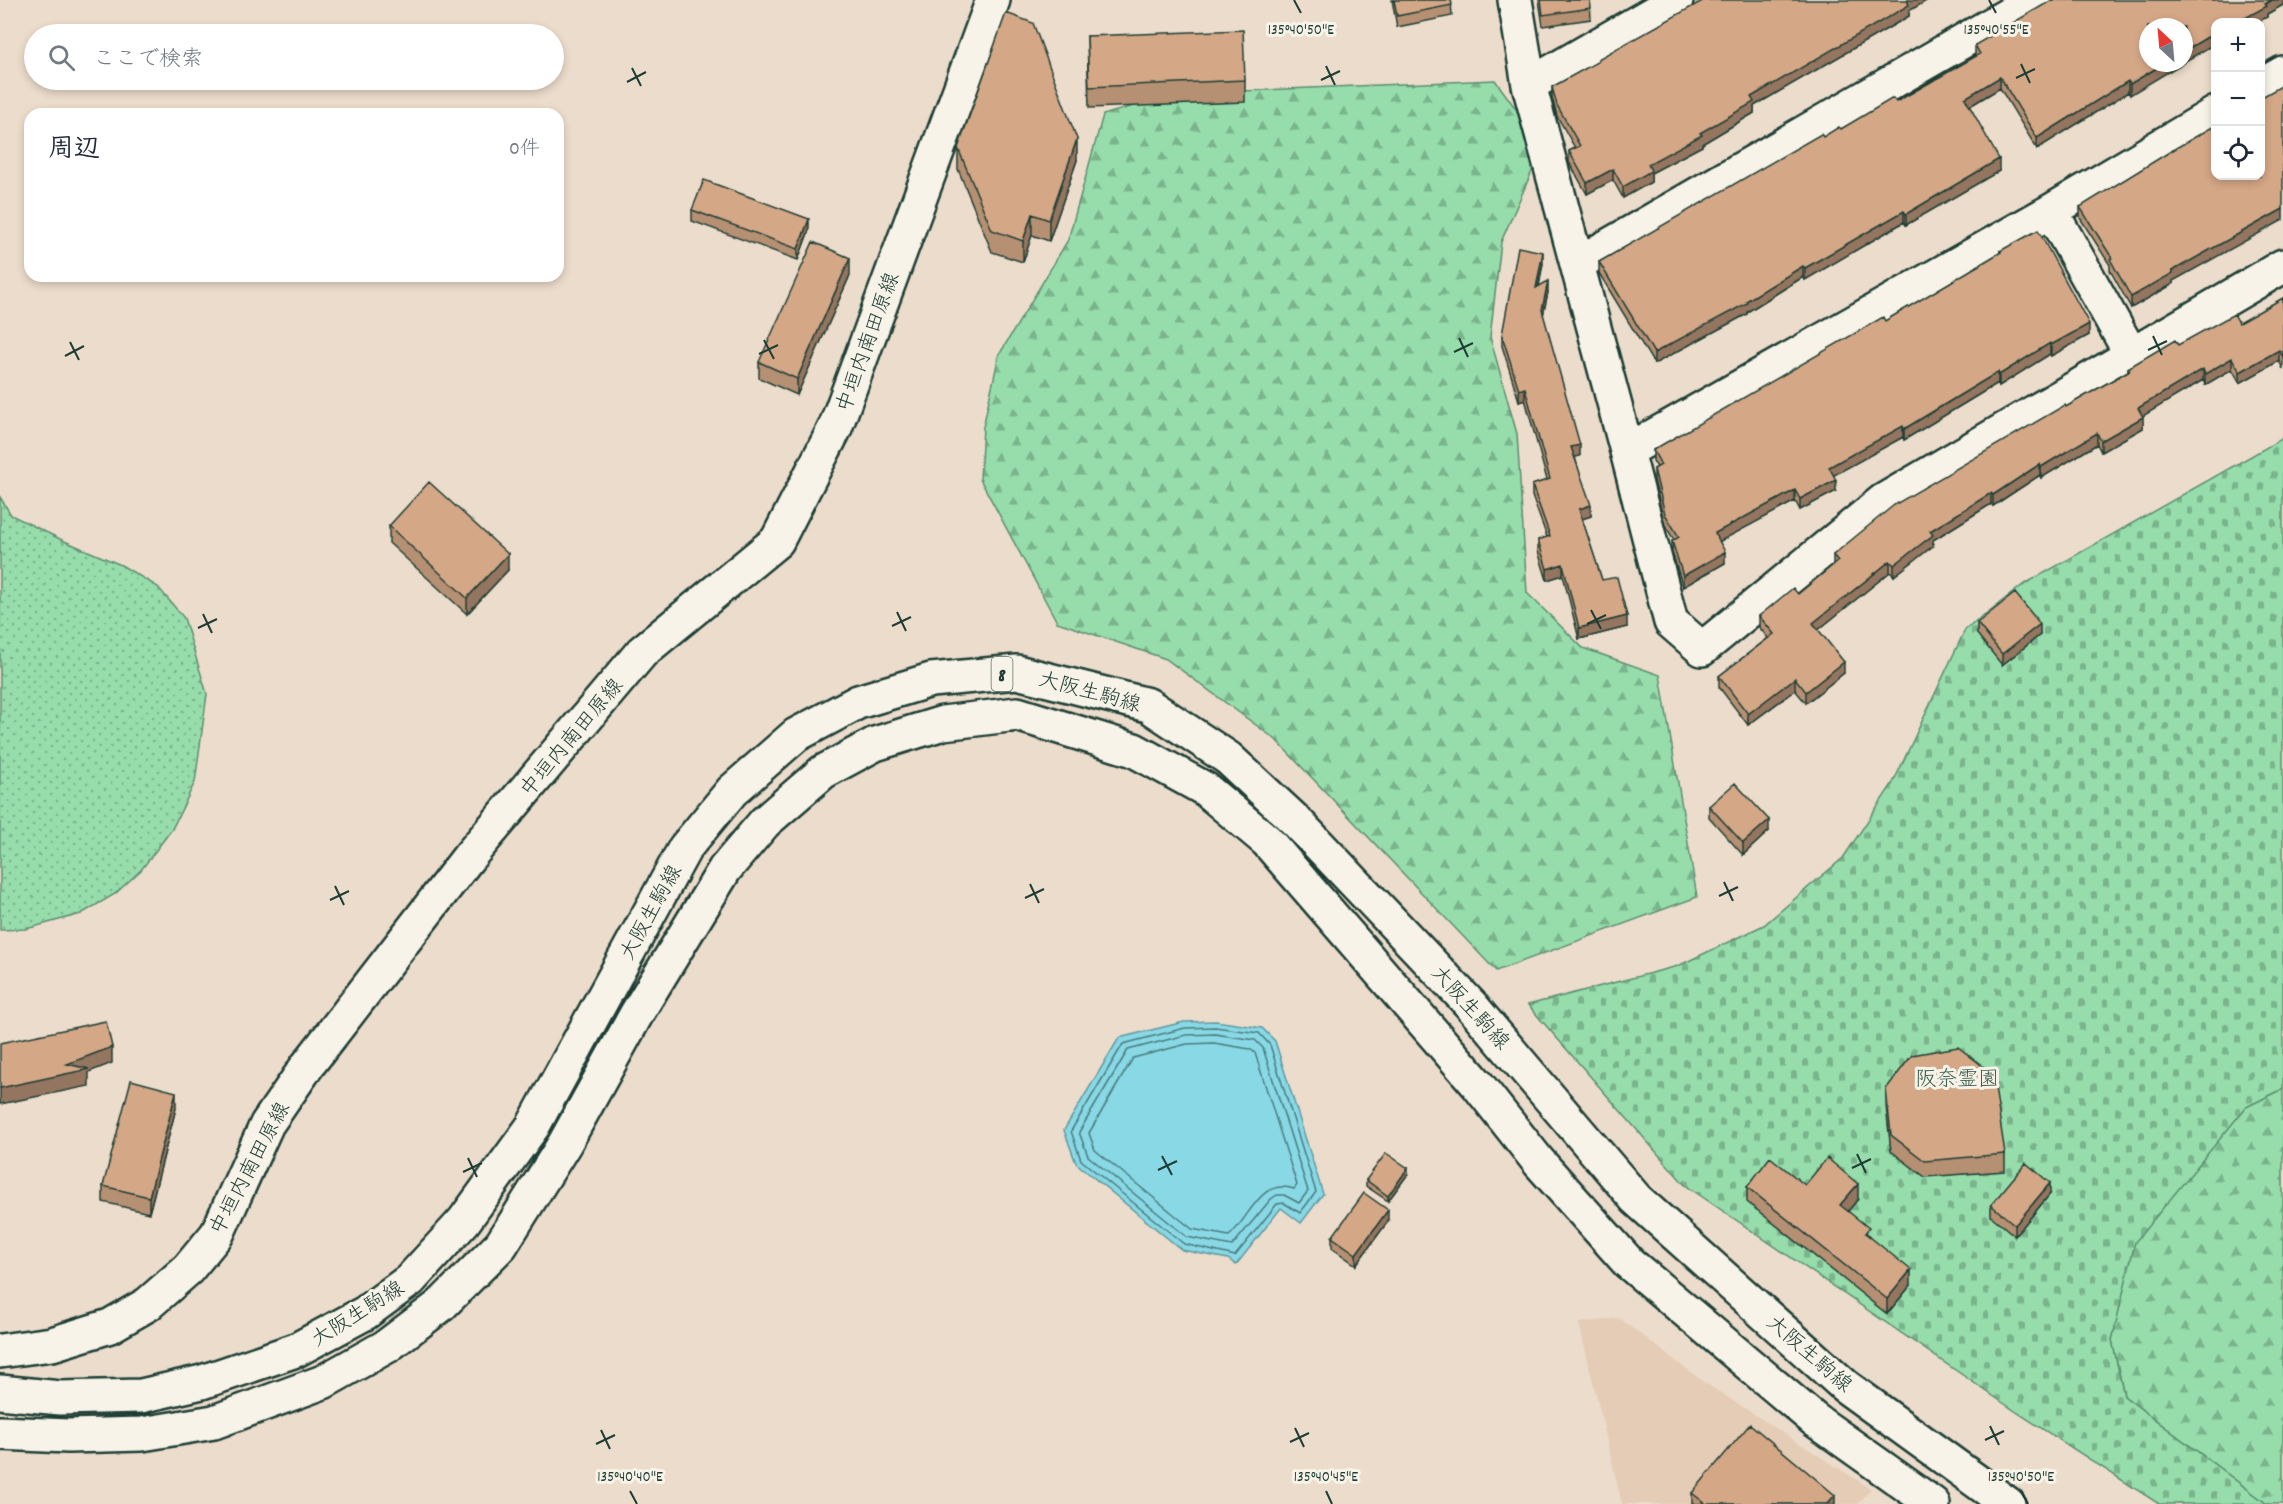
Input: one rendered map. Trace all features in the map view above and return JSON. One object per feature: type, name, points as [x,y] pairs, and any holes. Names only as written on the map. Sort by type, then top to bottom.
[{"type":"main road","name":"中垣内南田原線","points":[[0,1351],[52,1344],[110,1326],[148,1304],[188,1269],[217,1234],[267,1124],[307,1066],[468,858],[642,652],[777,541],[835,428],[993,0]]},
{"type":"main road","points":[[1515,0],[1529,85],[1671,622],[1702,649],[1883,501],[2283,266]]},
{"type":"main road","points":[[1529,85],[1623,15],[1676,0]]},
{"type":"main road","points":[[1576,264],[2034,0]]},
{"type":"main road","points":[[2265,83],[2283,73]]},
{"type":"main road","points":[[1627,451],[2051,211],[2211,116]]},
{"type":"main road","points":[[2051,211],[2131,354]]},
{"type":"main road","name":"大阪生駒線","points":[[0,1392],[60,1398],[141,1396],[202,1382],[296,1350],[365,1313],[410,1280],[464,1221],[532,1126],[685,848],[732,791],[796,735],[858,702],[931,680],[1017,672],[1148,705],[1228,758],[1298,823],[1470,1004],[1636,1198],[1845,1386],[2008,1504]]},
{"type":"main road","name":"大阪生駒線","points":[[0,1433],[68,1436],[142,1434],[214,1422],[323,1382],[387,1346],[441,1305],[501,1245],[565,1143],[637,1013],[725,869],[765,822],[823,772],[875,744],[943,723],[1017,714],[1134,750],[1205,789],[1267,841],[1478,1085],[1538,1161],[1629,1263],[1815,1420],[1933,1504]]},
{"type":"main road","points":[[1478,1085],[1515,1055]]},
{"type":"shaded area","points":[[1619,1318],[1705,1383],[1871,1489],[1858,1504],[1622,1504],[1579,1323]]},
{"type":"green space","points":[[1495,80],[1524,120],[1533,169],[1501,242],[1490,337],[1517,434],[1527,593],[1583,648],[1660,675],[1697,897],[1496,971],[1275,739],[1166,659],[1057,622],[980,479],[983,427],[999,355],[1068,240],[1103,115],[1174,94]]},
{"type":"green space","name":"阪奈霊園","points":[[2283,438],[2283,1089],[2246,1107],[2135,1242],[2112,1340],[2124,1396],[2267,1504],[2159,1504],[2018,1413],[1685,1185],[1528,1005],[1678,966],[1764,925],[1843,858],[1893,783],[1965,630],[2023,585]]},
{"type":"green space","points":[[0,497],[11,515],[121,565],[158,587],[184,618],[207,694],[195,782],[172,829],[141,870],[115,894],[81,914],[26,929],[0,930]]},
{"type":"green space","points":[[2283,1089],[2283,1504],[2267,1504],[2124,1396],[2112,1340],[2134,1242],[2246,1107]]},
{"type":"water","points":[[1216,1021],[1262,1028],[1275,1041],[1323,1194],[1301,1223],[1281,1208],[1236,1265],[1228,1259],[1182,1250],[1076,1163],[1064,1130],[1119,1038],[1184,1022]]},
{"type":"building","points":[[1394,0],[1451,0],[1452,5],[1397,16]]},
{"type":"building","points":[[1541,0],[1590,0],[1591,8],[1543,15]]},
{"type":"building","points":[[1704,0],[1909,0],[1907,1],[1909,5],[1751,97],[1754,102],[1700,133],[1702,135],[1648,164],[1651,171],[1623,187],[1613,169],[1587,183],[1569,151],[1580,146],[1557,105],[1552,87]]},
{"type":"building","points":[[2052,0],[2272,0],[2265,4],[2267,6],[2245,18],[2211,18],[2211,35],[2193,46],[2193,18],[2139,18],[2139,72],[2150,72],[2130,84],[2128,81],[2037,138],[2000,77],[1965,98],[1999,159],[1906,214],[1904,211],[1805,268],[1803,266],[1746,301],[1747,303],[1654,353],[1599,262],[1821,134],[1823,137],[1839,127],[1841,129],[1893,98],[1896,102],[1980,54],[1975,45]]},
{"type":"building","points":[[1006,13],[1033,23],[1077,139],[1049,220],[1032,214],[1023,241],[992,230],[958,148]]},
{"type":"building","points":[[1243,30],[1245,80],[1089,87],[1087,36]]},
{"type":"building","points":[[2283,85],[2283,209],[2172,271],[2173,273],[2131,297],[2110,259],[2112,258],[2080,207],[2211,128],[2211,180],[2265,180],[2265,95]]},
{"type":"building","points":[[704,180],[809,219],[798,249],[692,210]]},
{"type":"building","points":[[2038,230],[2089,324],[2051,345],[2050,343],[1999,375],[1998,372],[1904,429],[1903,426],[1829,467],[1836,480],[1800,499],[1795,490],[1715,533],[1725,552],[1683,576],[1672,541],[1679,537],[1665,514],[1654,469],[1661,465],[1653,450],[1883,317],[1885,321]]},
{"type":"building","points":[[813,242],[850,258],[797,379],[759,362]]},
{"type":"building","points":[[1518,247],[1543,252],[1536,288],[1548,281],[1542,310],[1580,445],[1571,447],[1591,505],[1579,509],[1602,580],[1617,577],[1627,616],[1579,628],[1563,564],[1547,569],[1538,540],[1550,536],[1532,485],[1550,479],[1525,388],[1519,390],[1502,335]]},
{"type":"building","points":[[2283,298],[2283,357],[2279,350],[2240,372],[2232,358],[2205,374],[2203,369],[2138,408],[2143,417],[2101,441],[2097,433],[2041,467],[2040,464],[1993,495],[1991,493],[1930,531],[1933,535],[1894,565],[1890,561],[1813,623],[1844,662],[1806,692],[1795,678],[1748,714],[1719,676],[1774,634],[1759,616],[1793,588],[1798,594],[1838,561],[1833,555],[1894,505],[2065,405],[2066,407],[2130,370],[2128,368],[2175,340],[2178,345],[2234,314],[2239,323]]},
{"type":"building","points":[[429,482],[508,554],[467,598],[389,526]]},
{"type":"building","points":[[2015,593],[2040,624],[2002,654],[1977,623]]},
{"type":"building","points":[[1735,783],[1769,820],[1743,843],[1709,806]]},
{"type":"building","points":[[106,1021],[112,1047],[67,1064],[89,1069],[0,1088],[0,1043]]},
{"type":"building","points":[[1958,1047],[1993,1074],[2005,1154],[1925,1161],[1891,1135],[1886,1089],[1912,1055]]},
{"type":"building","points":[[131,1080],[176,1092],[149,1197],[103,1186]]},
{"type":"building","points":[[1386,1153],[1408,1168],[1388,1196],[1366,1180]]},
{"type":"building","points":[[1770,1157],[1805,1185],[1827,1158],[1858,1184],[1840,1205],[1869,1228],[1865,1233],[1911,1270],[1887,1299],[1747,1187]]},
{"type":"building","points":[[2026,1163],[2050,1183],[2015,1225],[1991,1205]]},
{"type":"building","points":[[1364,1193],[1388,1210],[1356,1254],[1332,1237]]},
{"type":"building","points":[[1750,1424],[1835,1495],[1827,1504],[1706,1504],[1692,1493]]}]
